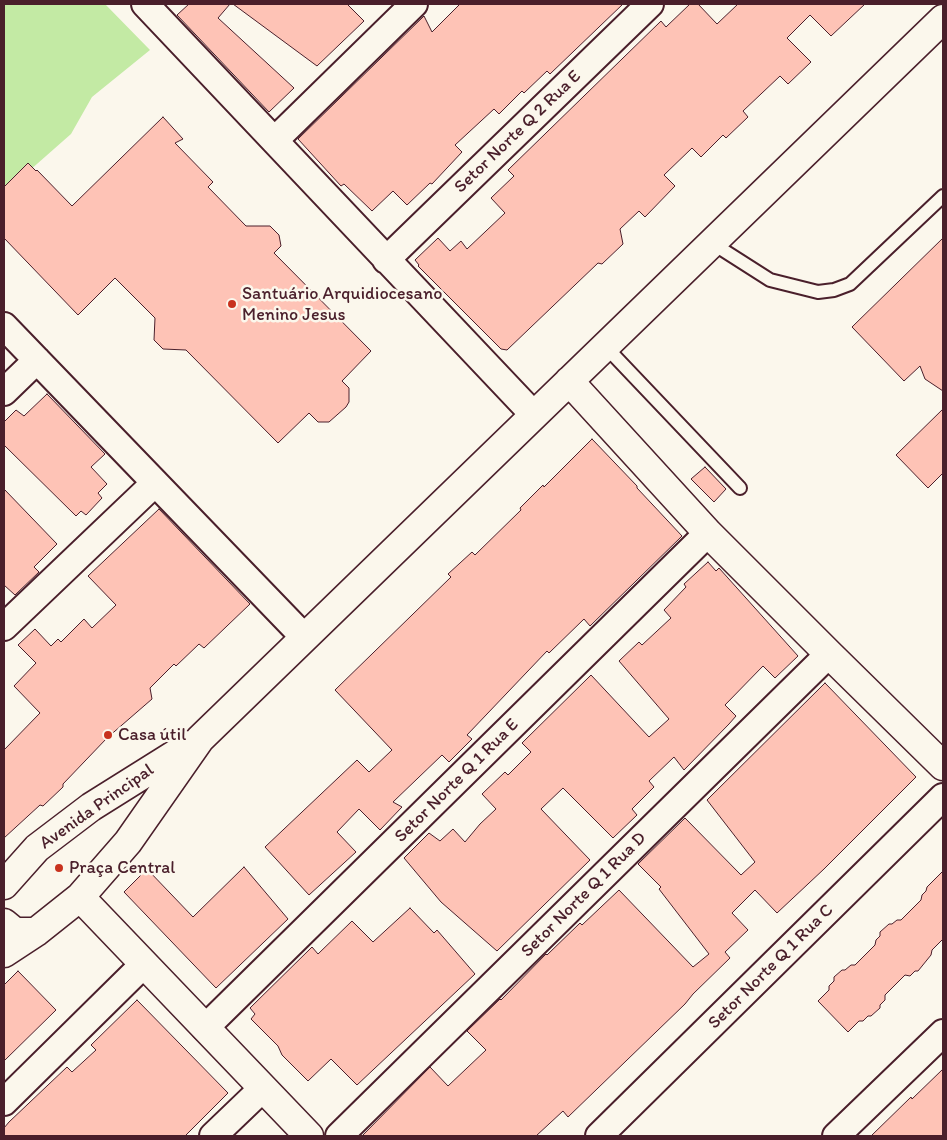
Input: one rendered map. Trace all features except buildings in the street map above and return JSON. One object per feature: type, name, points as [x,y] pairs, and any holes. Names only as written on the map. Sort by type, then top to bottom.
[{"type":"street","points":[[275,140],[414,4]]},
{"type":"street","name":"Setor Norte Q 2 Rua E","points":[[386,260],[650,4]]},
{"type":"street","points":[[150,6],[386,260],[534,415]]},
{"type":"street","points":[[4,953],[36,932],[80,897],[128,842],[200,739],[943,19]]},
{"type":"street","points":[[4,326],[304,637]]},
{"type":"street","points":[[4,392],[36,360]]},
{"type":"street","points":[[568,381],[708,533],[943,766]]},
{"type":"street","points":[[4,627],[155,483]]},
{"type":"street","name":"Setor Norte Q 1 Rua E","points":[[205,1028],[708,533]]},
{"type":"street","name":"Setor Norte Q 1 Rua D","points":[[339,1136],[829,654]]},
{"type":"street","name":"Avenida Principal","points":[[4,885],[37,848],[91,807],[200,739]]},
{"type":"street","name":"Setor Norte Q 1 Rua C","points":[[599,1136],[943,797]]},
{"type":"street","points":[[91,807],[109,807],[118,814],[124,822],[128,842]]},
{"type":"street","points":[[80,897],[309,1136]]},
{"type":"street","points":[[4,923],[15,932],[36,932]]},
{"type":"street","points":[[4,1102],[144,964]]},
{"type":"street","points":[[836,1136],[943,1033]]},
{"type":"street","points":[[212,1136],[263,1088]]},
{"type":"lane","points":[[712,244],[770,280],[818,292],[834,290],[850,284],[943,196]]},
{"type":"lane","points":[[605,346],[740,488]]},
{"type":"green space","points":[[4,4],[105,4],[150,50],[92,97],[71,134],[4,193]]},
{"type":"place","name":"Santuário Arquidiocesano Menino Jesus","points":[[232,304]]},
{"type":"place","name":"Casa útil","points":[[108,735]]},
{"type":"place","name":"Praça Central","points":[[59,868]]}]
